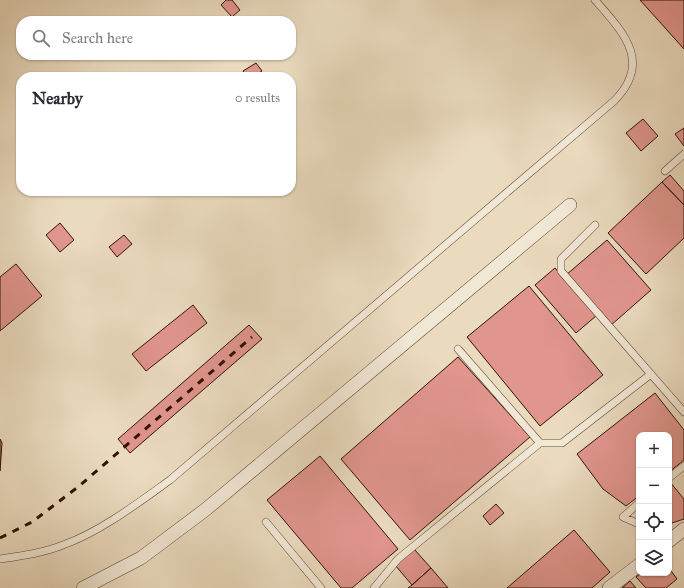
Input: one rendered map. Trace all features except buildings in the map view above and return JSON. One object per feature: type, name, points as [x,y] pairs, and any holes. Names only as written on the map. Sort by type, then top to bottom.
[{"type":"street","points":[[83,588],[141,558],[205,510],[570,205]]},
{"type":"street","points":[[609,588],[636,567]]},
{"type":"lane","points":[[0,559],[41,551],[75,540],[105,524],[170,480],[614,101],[630,78],[632,56],[620,30],[595,0]]},
{"type":"lane","points":[[665,171],[684,154]]},
{"type":"lane","points":[[595,226],[561,259],[560,271],[684,412]]},
{"type":"lane","points":[[458,349],[540,443]]},
{"type":"lane","points":[[374,588],[398,559],[540,443],[562,443],[652,374]]},
{"type":"lane","points":[[672,476],[684,466]]},
{"type":"lane","points":[[636,506],[623,517],[636,523]]},
{"type":"lane","points":[[266,522],[321,588]]},
{"type":"railway","points":[[0,538],[32,522],[78,487],[252,337]]}]
